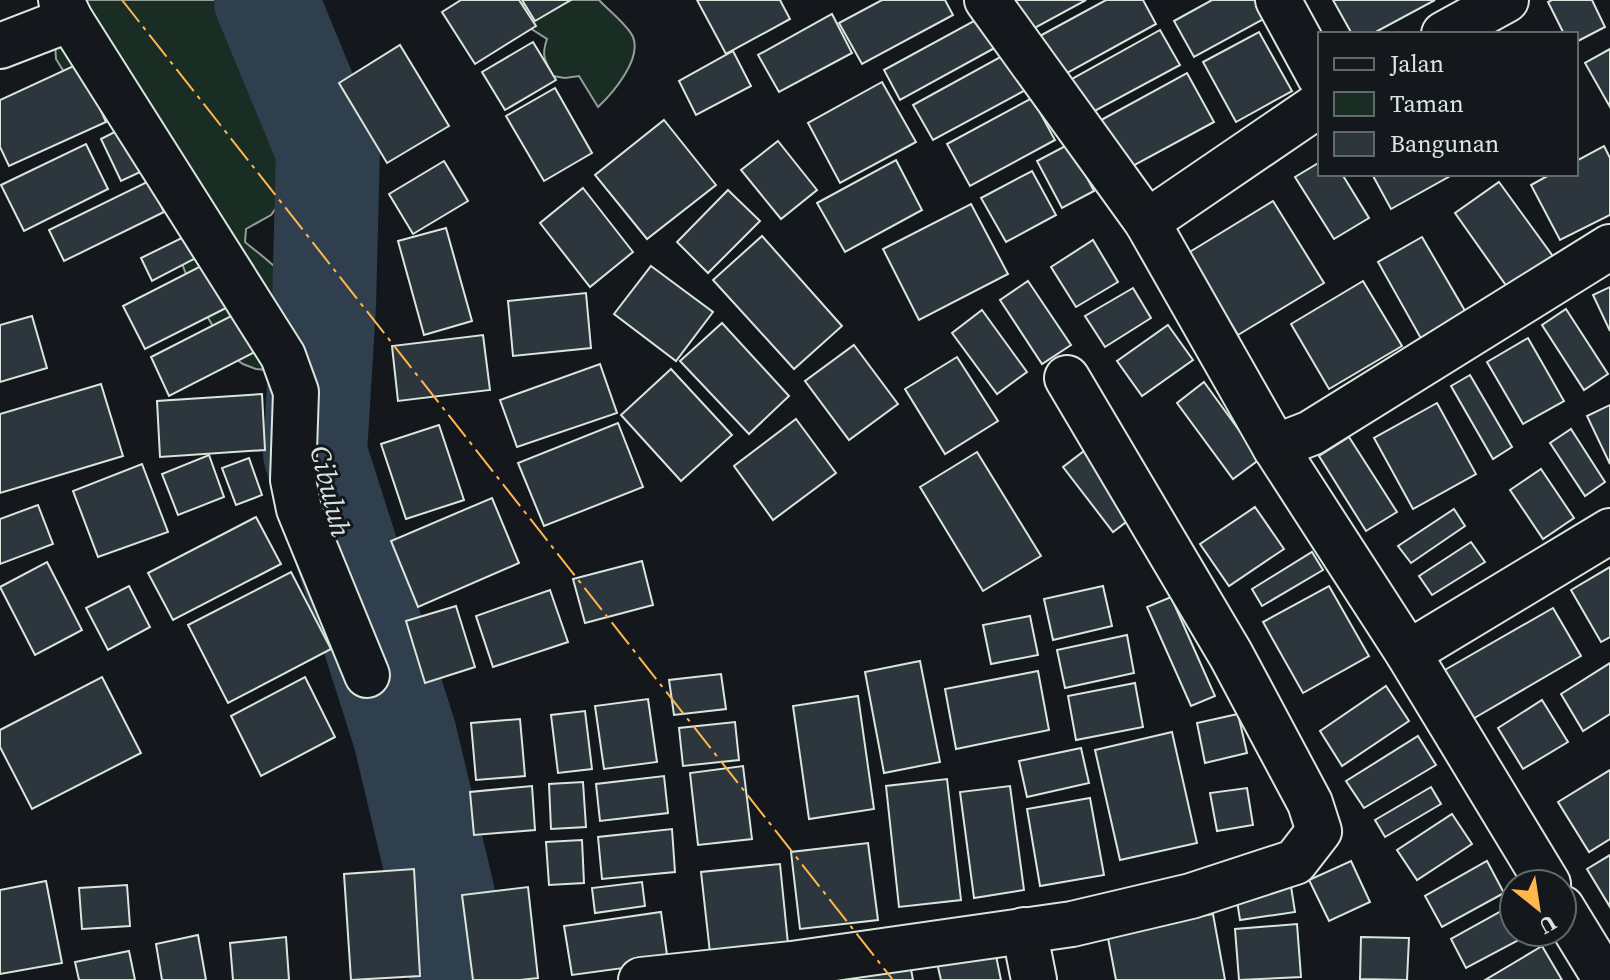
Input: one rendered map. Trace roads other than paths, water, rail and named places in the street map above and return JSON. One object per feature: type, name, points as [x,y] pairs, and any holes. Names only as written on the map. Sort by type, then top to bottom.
[{"type":"street","points":[[987,0],[1147,222],[1275,447],[1408,653],[1538,868]]},
{"type":"street","points":[[1278,0],[1318,73]]},
{"type":"street","points":[[1448,32],[1506,0]]},
{"type":"street","points":[[0,46],[66,10],[283,356],[296,392],[293,480],[299,509],[367,675]]},
{"type":"street","points":[[1147,222],[1318,105]]},
{"type":"street","points":[[1275,447],[1311,433],[1610,247]]},
{"type":"street","points":[[641,980],[792,964],[1072,924],[1191,896],[1295,862],[1319,831],[1310,803],[1231,655],[1067,378]]},
{"type":"street","points":[[1408,653],[1610,531]]},
{"type":"street","points":[[1024,930],[1034,980]]},
{"type":"street","points":[[1578,934],[1606,980]]},
{"type":"waterway","name":"Cibuluh","points":[[266,0],[328,150],[324,305],[315,453],[405,736],[463,980]]}]
